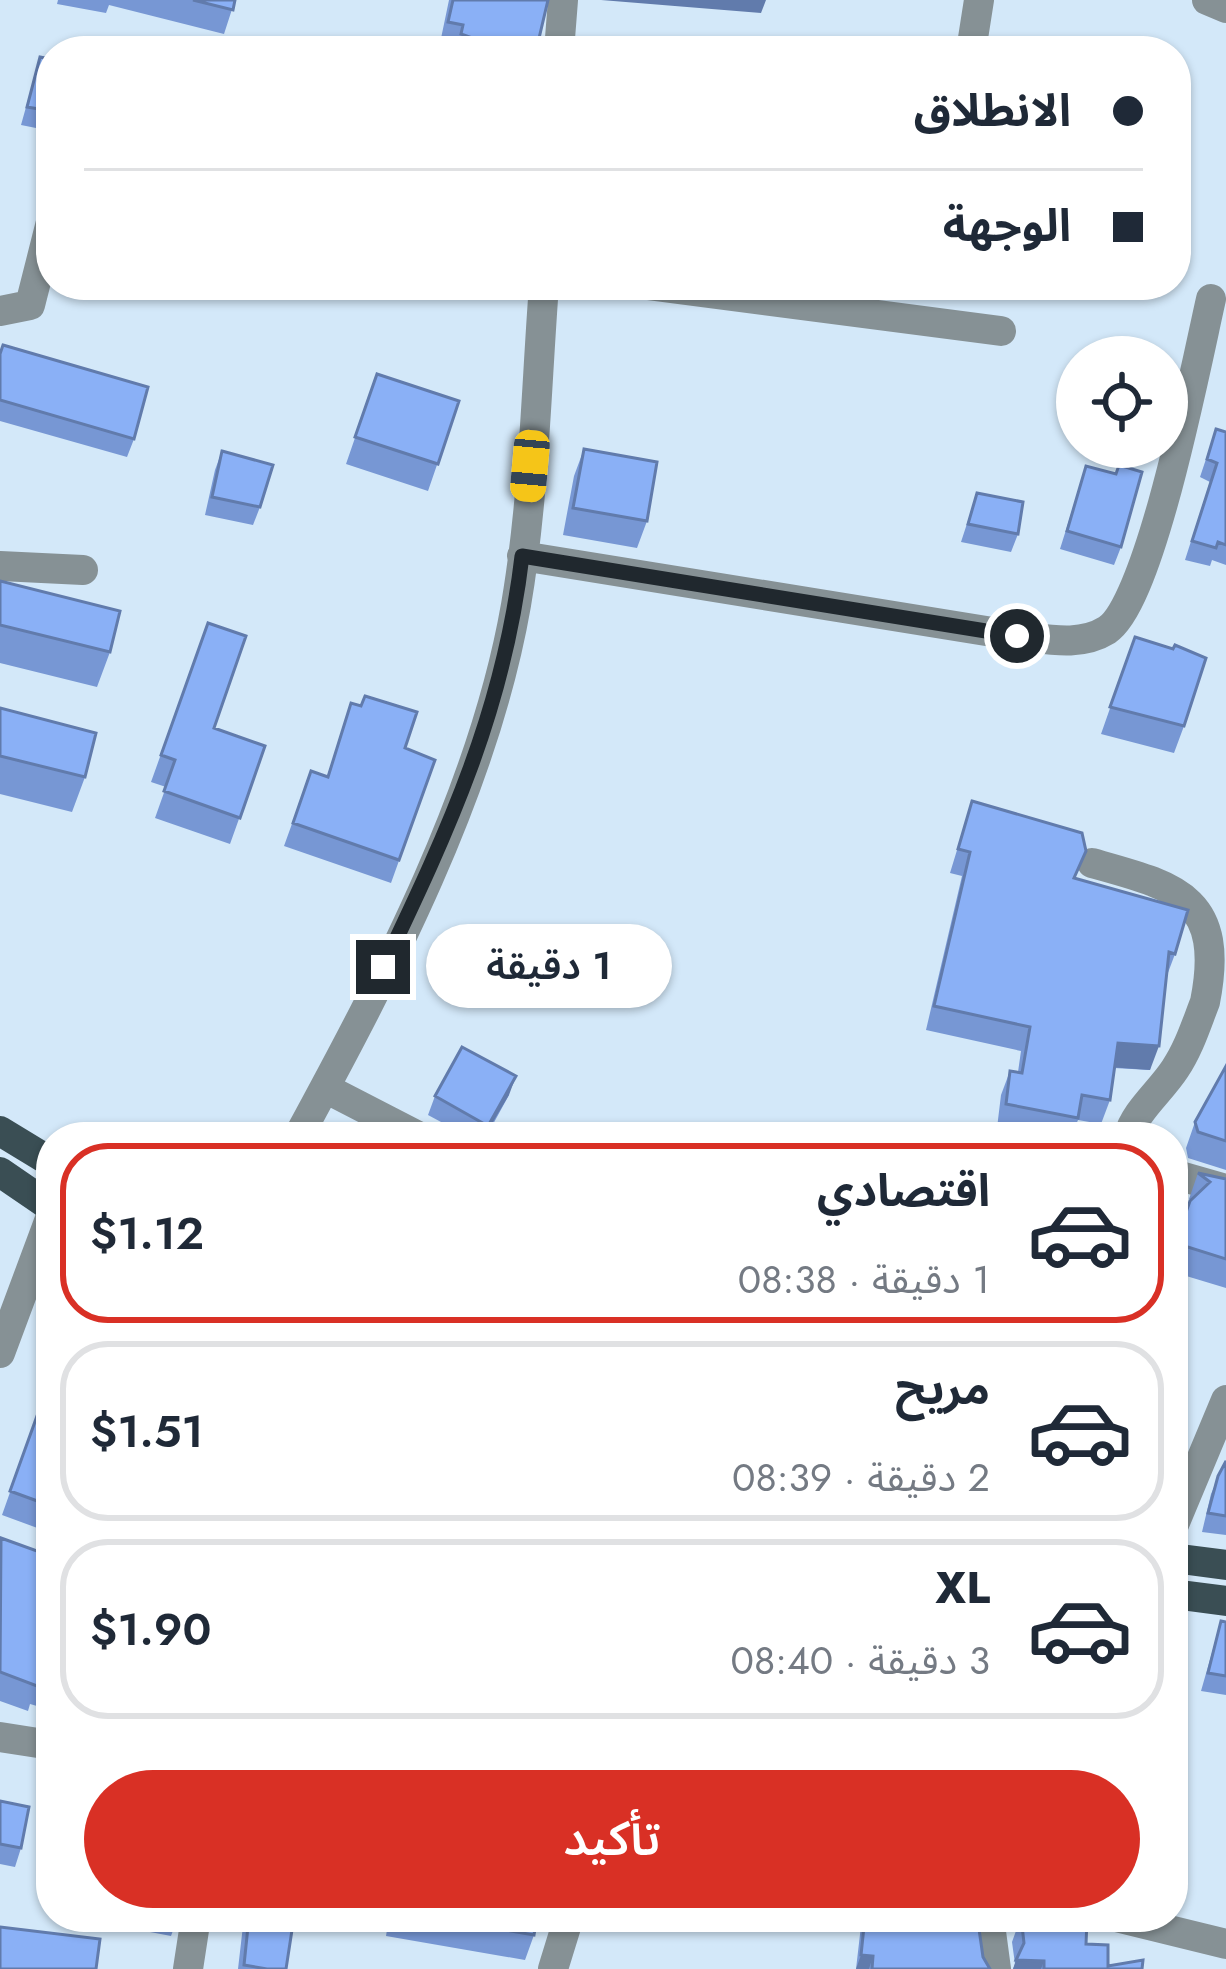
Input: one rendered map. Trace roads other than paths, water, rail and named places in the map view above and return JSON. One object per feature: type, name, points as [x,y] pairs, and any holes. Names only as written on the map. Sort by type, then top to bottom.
[{"type":"main road","points":[[0,1132],[36,1153]]},
{"type":"main road","points":[[0,1172],[36,1200]]},
{"type":"main road","points":[[1188,1560],[1226,1565]]},
{"type":"main road","points":[[1188,1596],[1226,1600]]},
{"type":"street","points":[[560,36],[563,0]]},
{"type":"street","points":[[973,36],[979,0]]},
{"type":"street","points":[[1207,0],[1226,8]]},
{"type":"street","points":[[0,311],[30,305],[36,281]]},
{"type":"street","points":[[522,556],[962,628],[1090,639],[1112,627],[1132,597],[1168,484],[1211,299]]},
{"type":"street","points":[[306,1122],[460,805],[490,714],[522,556],[543,300]]},
{"type":"street","points":[[762,300],[1000,331]]},
{"type":"street","points":[[0,566],[82,570]]},
{"type":"street","points":[[1092,862],[1184,891],[1208,911],[1218,938],[1219,961],[1192,1037],[1167,1081],[1135,1122]]},
{"type":"street","points":[[325,1088],[391,1122]]},
{"type":"street","points":[[1188,1178],[1226,1189]]},
{"type":"street","points":[[0,1352],[36,1253]]},
{"type":"street","points":[[1188,1491],[1226,1400]]},
{"type":"street","points":[[0,1737],[36,1743]]},
{"type":"street","points":[[188,1969],[194,1932]]},
{"type":"street","points":[[553,1969],[564,1932]]},
{"type":"street","points":[[991,1932],[996,1969]]},
{"type":"street","points":[[1177,1932],[1226,1944]]}]
